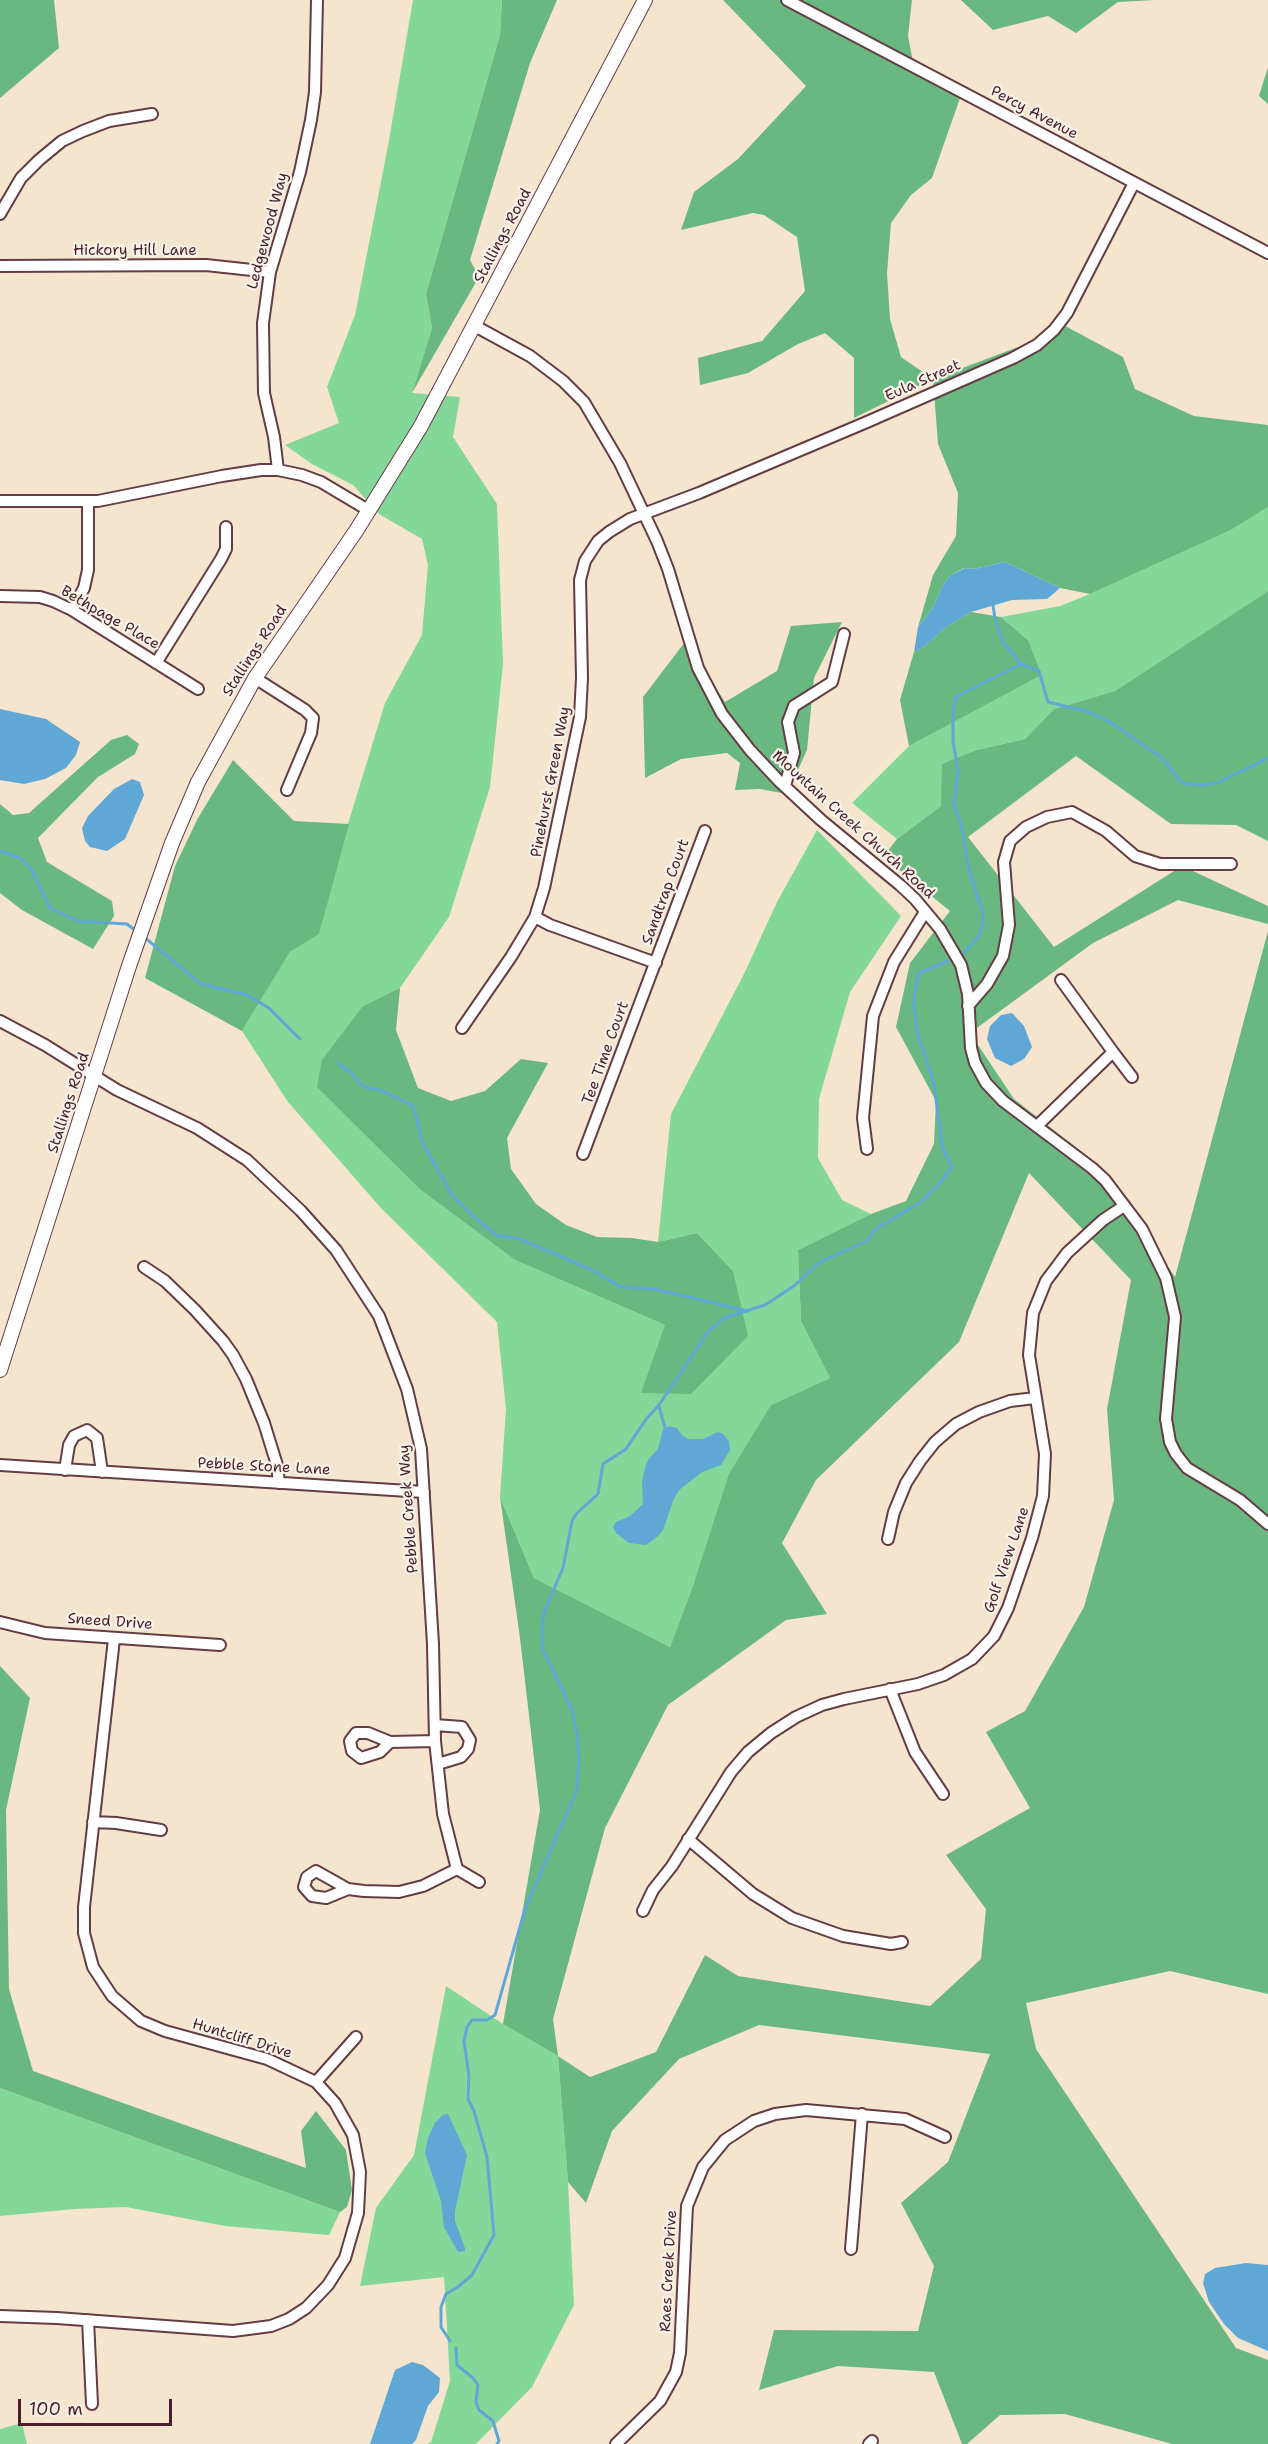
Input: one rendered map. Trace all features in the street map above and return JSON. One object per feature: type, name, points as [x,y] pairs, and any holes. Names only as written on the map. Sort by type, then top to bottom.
[{"type":"street","name":"Ledgewood Way","points":[[278,471],[262,371],[263,323],[270,272],[300,172],[311,120],[315,92],[317,0]]},
{"type":"street","name":"Stallings Road","points":[[0,1370],[129,966],[172,843],[198,782],[255,678],[368,510],[421,426],[645,0]]},
{"type":"street","name":"Percy Avenue","points":[[787,0],[1268,253]]},
{"type":"street","points":[[0,214],[21,178],[62,141],[83,130],[109,122],[152,114]]},
{"type":"street","name":"Eula Street","points":[[645,514],[867,422],[1013,358],[1037,345],[1054,330],[1067,313],[1134,183]]},
{"type":"street","name":"Hickory Hill Lane","points":[[0,266],[206,265],[270,272]]},
{"type":"street","name":"Mountain Creek Church Road","points":[[475,326],[530,356],[575,392],[593,415],[645,514],[668,569],[692,652],[709,692],[750,750],[785,786],[821,820],[900,885],[940,929],[961,965],[966,981],[971,1048],[982,1077],[997,1095],[1092,1167],[1105,1180],[1153,1248],[1173,1299],[1175,1336],[1166,1419],[1176,1454],[1187,1468],[1240,1500],[1268,1524]]},
{"type":"street","points":[[0,501],[88,501],[118,498],[261,470],[302,475],[321,482],[368,510]]},
{"type":"street","points":[[72,610],[86,579],[88,501]]},
{"type":"street","name":"Pinehurst Green Way","points":[[462,1028],[512,957],[535,917],[550,867],[580,717],[582,678],[579,587],[582,571],[590,551],[603,536],[621,524],[645,514]]},
{"type":"street","points":[[156,663],[221,559],[226,549],[226,527]]},
{"type":"street","name":"Bethpage Place","points":[[0,596],[40,597],[72,610],[198,689]]},
{"type":"street","points":[[785,786],[794,753],[788,722],[794,706],[832,682],[844,634]]},
{"type":"street","points":[[255,678],[306,710],[313,718],[311,733],[287,790]]},
{"type":"street","points":[[968,1006],[987,984],[1003,956],[1009,926],[1004,862],[1010,841],[1026,827],[1047,817],[1072,812],[1106,831],[1135,856],[1152,862],[1231,864]]},
{"type":"street","name":"Sandtrap Court","points":[[656,963],[705,831]]},
{"type":"street","points":[[867,1149],[862,1118],[873,1016],[894,962],[926,912]]},
{"type":"street","points":[[535,917],[550,926],[656,963]]},
{"type":"street","name":"Tee Time Court","points":[[583,1154],[656,963]]},
{"type":"street","points":[[1061,980],[1132,1077]]},
{"type":"street","name":"Pebble Creek Way","points":[[0,1021],[45,1045],[117,1090],[197,1128],[233,1150],[266,1176],[336,1250],[379,1316],[393,1348],[421,1449],[435,1741],[443,1814],[457,1869]]},
{"type":"street","points":[[1038,1125],[1113,1052]]},
{"type":"street","name":"Golf View Lane","points":[[643,1911],[653,1890],[672,1866],[731,1772],[748,1752],[771,1732],[796,1717],[822,1706],[930,1681],[959,1668],[984,1648],[1001,1624],[1032,1538],[1043,1497],[1045,1454],[1030,1370],[1029,1337],[1033,1313],[1041,1291],[1067,1253],[1103,1220],[1124,1206]]},
{"type":"street","points":[[144,1267],[165,1281],[195,1310],[233,1355],[264,1423],[278,1465],[279,1484]]},
{"type":"street","points":[[888,1539],[894,1512],[906,1484],[935,1442],[956,1424],[979,1412],[1010,1401],[1035,1398]]},
{"type":"street","points":[[65,1470],[69,1445],[74,1436],[87,1430],[97,1438],[102,1472]]},
{"type":"street","name":"Pebble Stone Lane","points":[[0,1465],[424,1492]]},
{"type":"street","name":"Sneed Drive","points":[[0,1622],[45,1633],[220,1645]]},
{"type":"street","name":"Huntcliff Drive","points":[[0,2316],[251,2330],[289,2319],[320,2296],[338,2271],[351,2243],[357,2213],[360,2172],[356,2145],[348,2123],[335,2103],[316,2082],[267,2059],[154,2027],[132,2015],[112,1996],[93,1967],[84,1933],[84,1908],[114,1639]]},
{"type":"street","points":[[890,1689],[915,1752],[944,1794]]},
{"type":"street","points":[[435,1725],[462,1727],[470,1740],[465,1754],[438,1764]]},
{"type":"street","points":[[390,1742],[435,1741]]},
{"type":"street","points":[[93,1822],[161,1830]]},
{"type":"street","points":[[688,1839],[700,1852],[753,1894],[792,1918],[843,1936],[891,1944],[902,1942]]},
{"type":"street","points":[[348,1889],[376,1892],[406,1891],[437,1880],[457,1869],[479,1882]]},
{"type":"street","points":[[316,2082],[356,2037]]},
{"type":"street","name":"Raes Creek Drive","points":[[616,2444],[660,2401],[676,2372],[680,2353],[687,2206],[696,2178],[712,2153],[740,2129],[775,2114],[806,2110],[905,2119],[945,2137]]},
{"type":"street","points":[[851,2249],[862,2114]]},
{"type":"street","points":[[88,2320],[92,2404]]},
{"type":"green space","points":[[0,0],[54,0],[59,48],[0,98]]},
{"type":"green space","points":[[413,0],[502,0],[500,35],[426,294],[432,328],[412,393],[460,397],[453,437],[497,504],[503,664],[490,787],[449,917],[400,988],[363,1006],[422,1191],[515,1260],[665,1325],[733,1271],[697,1233],[658,1242],[671,1114],[744,974],[777,902],[817,830],[901,916],[850,992],[819,1099],[818,1158],[842,1200],[871,1214],[798,1250],[801,1321],[830,1378],[771,1405],[694,1583],[670,1647],[534,1578],[500,1497],[506,1409],[497,1322],[381,1208],[288,1102],[242,1031],[290,952],[319,933],[344,837],[385,703],[422,635],[428,565],[422,539],[379,514],[353,485],[312,464],[285,445],[339,423],[327,387],[355,315],[388,146]]},
{"type":"green space","points":[[502,0],[557,0],[530,63],[470,260],[479,277],[412,393],[432,328],[426,294],[500,35]]},
{"type":"green space","points":[[723,0],[912,0],[908,36],[915,72],[960,98],[932,178],[911,195],[891,223],[887,273],[890,319],[901,357],[933,379],[854,418],[854,358],[825,333],[798,344],[748,373],[700,385],[698,358],[762,341],[805,291],[797,237],[764,215],[753,213],[681,230],[694,192],[738,159],[806,86]]},
{"type":"green space","points":[[961,0],[1155,0],[1118,2],[1076,33],[1048,16],[993,30]]},
{"type":"green space","points":[[1268,67],[1268,104],[1259,96]]},
{"type":"green space","points":[[1056,321],[1123,357],[1135,389],[1194,416],[1268,425],[1268,507],[1231,530],[1090,594],[1060,588],[1005,562],[974,569],[964,568],[951,575],[943,585],[932,609],[918,627],[933,575],[956,536],[958,493],[938,444],[933,379],[1029,343]]},
{"type":"green space","points":[[1268,507],[1268,591],[1115,691],[1054,709],[1025,739],[977,750],[941,806],[897,839],[852,803],[909,746],[1042,675],[1028,640],[1001,617],[1060,606],[1090,594],[1231,530]]},
{"type":"green space","points":[[1268,591],[1268,841],[1236,825],[1171,824],[1076,756],[968,837],[1054,947],[1182,866],[1268,906],[1268,924],[1178,900],[1093,943],[970,1033],[1014,1099],[1091,1159],[1131,1211],[1175,1277],[1268,931],[1268,1994],[1170,1971],[1026,2003],[1036,2049],[1236,2348],[1268,2360],[1268,2444],[1172,2444],[1065,2414],[1000,2415],[967,2444],[962,2444],[934,2372],[838,2366],[759,2390],[774,2330],[918,2331],[934,2266],[901,2203],[948,2162],[990,2054],[759,2025],[679,2059],[612,2131],[586,2203],[568,2182],[558,2056],[503,2024],[540,1810],[520,1638],[500,1497],[534,1578],[670,1647],[694,1583],[729,1474],[771,1405],[830,1378],[801,1321],[798,1250],[871,1214],[906,1201],[934,1144],[936,1101],[896,1027],[910,963],[950,911],[883,857],[897,839],[941,806],[942,764],[977,750],[1025,739],[1054,709],[1115,691]],"holes":[[[1029,1173],[1131,1280],[1107,1409],[1114,1500],[1084,1607],[1025,1711],[986,1732],[1030,1808],[946,1855],[986,1909],[981,1959],[930,2006],[738,1976],[705,1955],[656,2052],[590,2077],[558,2056],[553,2019],[605,1828],[668,1705],[786,1620],[827,1614],[782,1543],[816,1480],[959,1342]]]},
{"type":"green space","points":[[971,612],[1001,617],[1028,640],[1042,675],[909,746],[900,700],[914,652],[925,646],[946,627]]},
{"type":"green space","points":[[842,622],[814,678],[807,750],[787,794],[760,789],[735,790],[740,763],[727,753],[681,759],[645,778],[643,697],[685,642],[725,702],[777,671],[791,626]]},
{"type":"green space","points":[[127,735],[139,744],[135,754],[98,777],[38,838],[47,862],[112,901],[114,916],[93,949],[22,910],[0,893],[0,804],[13,815],[29,813],[111,740]]},
{"type":"green space","points":[[233,760],[294,821],[349,824],[319,934],[290,952],[242,1031],[145,978],[175,866],[198,818]]},
{"type":"green space","points":[[400,988],[396,1030],[418,1088],[451,1101],[485,1091],[521,1059],[548,1063],[507,1138],[511,1169],[536,1204],[566,1225],[597,1237],[632,1238],[658,1242],[697,1233],[733,1271],[748,1336],[691,1394],[641,1393],[665,1325],[515,1260],[422,1191],[317,1087],[322,1060],[363,1006]]},
{"type":"green space","points":[[0,1666],[30,1698],[6,1810],[9,1989],[33,2071],[306,2168],[301,2131],[316,2111],[346,2150],[352,2190],[347,2207],[340,2212],[0,2088]]},
{"type":"green space","points":[[446,1986],[503,2024],[558,2056],[568,2182],[574,2305],[532,2387],[476,2444],[427,2444],[431,2442],[450,2381],[444,2277],[360,2286],[376,2208],[414,2155]]},
{"type":"green space","points":[[0,2088],[340,2212],[329,2235],[225,2226],[126,2207],[0,2216]]},
{"type":"green space","points":[[22,2423],[27,2444],[0,2444],[0,2429]]},
{"type":"water","points":[[1005,562],[1060,588],[1047,599],[1012,600],[971,612],[946,627],[925,646],[914,652],[918,627],[932,609],[943,585],[951,575],[965,568],[974,569]]},
{"type":"water","points":[[0,709],[46,719],[80,742],[76,755],[66,768],[45,779],[24,784],[0,780]]},
{"type":"water","points":[[132,779],[140,782],[144,795],[125,839],[107,851],[90,847],[85,841],[82,828],[88,816],[114,789]]},
{"type":"water","points":[[1012,1013],[1024,1026],[1032,1047],[1024,1059],[1011,1066],[995,1058],[987,1039],[990,1026],[1001,1015]]},
{"type":"water","points":[[669,1426],[677,1428],[688,1439],[703,1439],[718,1432],[729,1441],[730,1450],[721,1465],[702,1472],[679,1490],[663,1530],[658,1536],[646,1545],[629,1543],[616,1533],[613,1527],[616,1522],[630,1516],[643,1504],[642,1482],[645,1468],[648,1460],[658,1449],[663,1430]]},
{"type":"water","points":[[448,2114],[467,2155],[455,2211],[455,2221],[465,2251],[458,2252],[444,2227],[441,2201],[425,2153],[428,2138],[435,2123],[443,2115]]},
{"type":"water","points":[[1246,2263],[1268,2265],[1268,2351],[1238,2338],[1224,2324],[1209,2302],[1203,2283],[1205,2274],[1215,2268]]},
{"type":"water","points":[[412,2362],[423,2365],[440,2378],[439,2392],[428,2406],[416,2440],[412,2444],[370,2444],[395,2370]]},
{"type":"waterway","points":[[993,605],[1003,642],[1021,664],[1039,671],[1048,702],[1089,712],[1112,723],[1162,758],[1182,783],[1201,785],[1217,783],[1268,758]]},
{"type":"waterway","points":[[961,956],[979,936],[983,925],[983,913],[969,870],[961,824],[954,804],[958,771],[953,741],[953,709],[956,697],[1021,664]]},
{"type":"waterway","points":[[0,851],[20,858],[31,868],[50,908],[78,921],[127,924],[136,931]]},
{"type":"waterway","points":[[144,937],[201,984],[247,995],[269,1008],[300,1039]]},
{"type":"waterway","points":[[450,2341],[441,2327],[441,2307],[446,2294],[472,2275],[494,2235],[487,2157],[474,2111],[468,2099],[469,2076],[464,2041],[467,2027],[472,2020],[487,2020],[495,2015],[525,1909],[576,1792],[579,1765],[578,1740],[572,1710],[543,1650],[542,1631],[544,1612],[563,1568],[572,1521],[577,1513],[598,1494],[603,1464],[626,1449],[708,1332],[724,1318],[765,1305],[794,1286],[820,1262],[867,1241],[876,1229],[921,1202],[952,1167],[942,1146],[934,1084],[918,1035],[914,1007],[919,973],[948,961]]},
{"type":"waterway","points":[[338,1063],[364,1087],[380,1090],[412,1105],[421,1140],[452,1195],[496,1235],[520,1239],[590,1269],[621,1287],[654,1289],[748,1311]]},
{"type":"waterway","points":[[659,1406],[665,1428]]},
{"type":"waterway","points":[[456,2348],[457,2365],[478,2385],[476,2402],[479,2410],[493,2421],[499,2441],[497,2444]]}]
